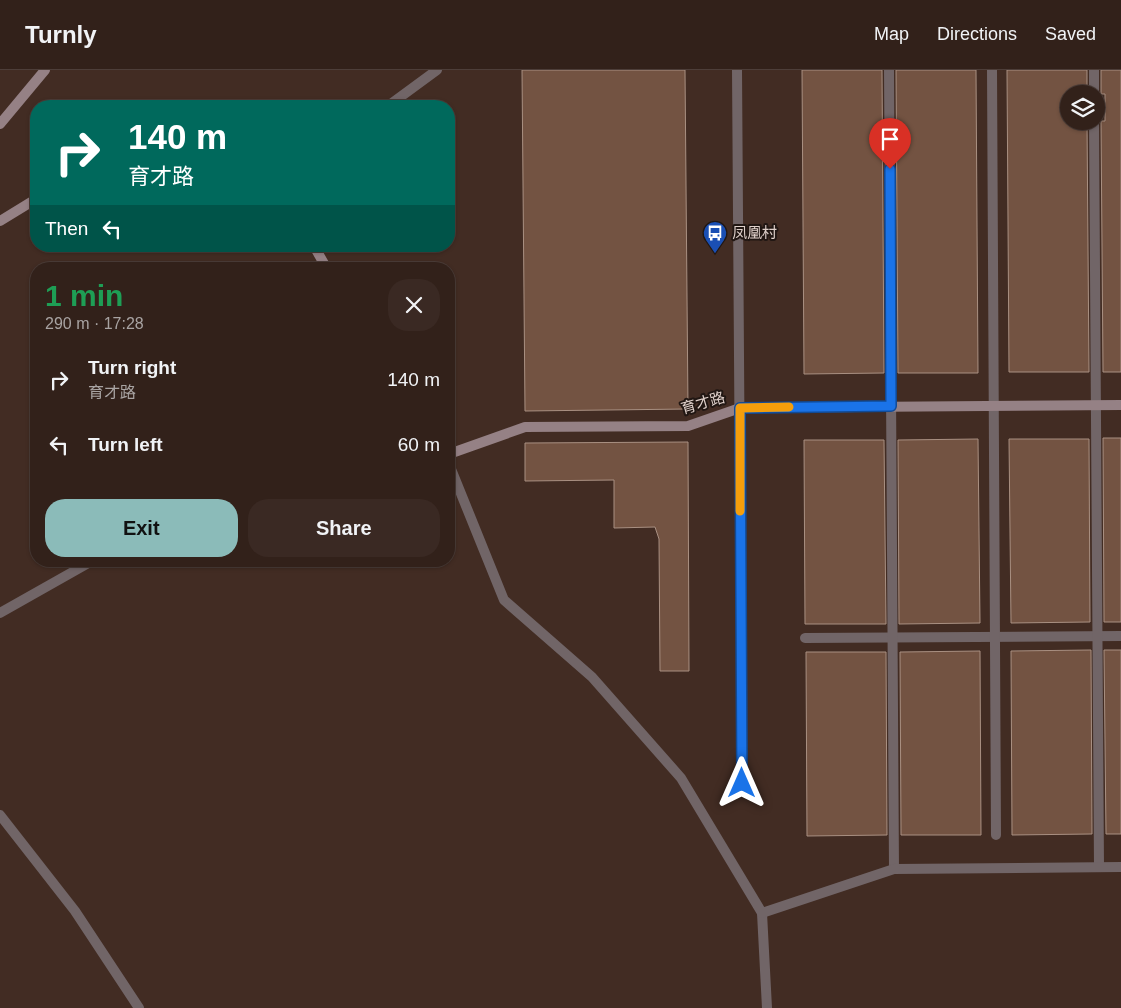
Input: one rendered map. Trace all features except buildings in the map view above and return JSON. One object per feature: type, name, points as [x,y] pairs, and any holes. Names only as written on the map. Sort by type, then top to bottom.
[{"type":"street","points":[[0,124],[46,70]]},
{"type":"street","points":[[396,100],[437,70]]},
{"type":"street","points":[[737,70],[742,783]]},
{"type":"street","points":[[889,70],[894,869]]},
{"type":"street","points":[[992,70],[996,835]]},
{"type":"street","points":[[1094,70],[1094,85]]},
{"type":"street","points":[[1094,130],[1099,867]]},
{"type":"street","points":[[0,221],[30,203]]},
{"type":"street","name":"育才路","points":[[455,452],[525,427],[688,426],[740,408],[1121,405]]},
{"type":"street","points":[[455,479],[504,600],[592,677],[681,778],[762,913],[767,1008]]},
{"type":"street","points":[[0,613],[81,567]]},
{"type":"street","points":[[805,638],[1121,636]]},
{"type":"street","points":[[0,814],[74,911],[138,1008]]},
{"type":"street","points":[[762,913],[894,869],[1121,867]]},
{"type":"slow traffic","points":[[740,511],[740,408],[789,407]]},
{"type":"place","name":"凤凰村","points":[[715,254]]},
{"type":"route","points":[[742,783],[740,408],[891,406],[890,169]]}]
